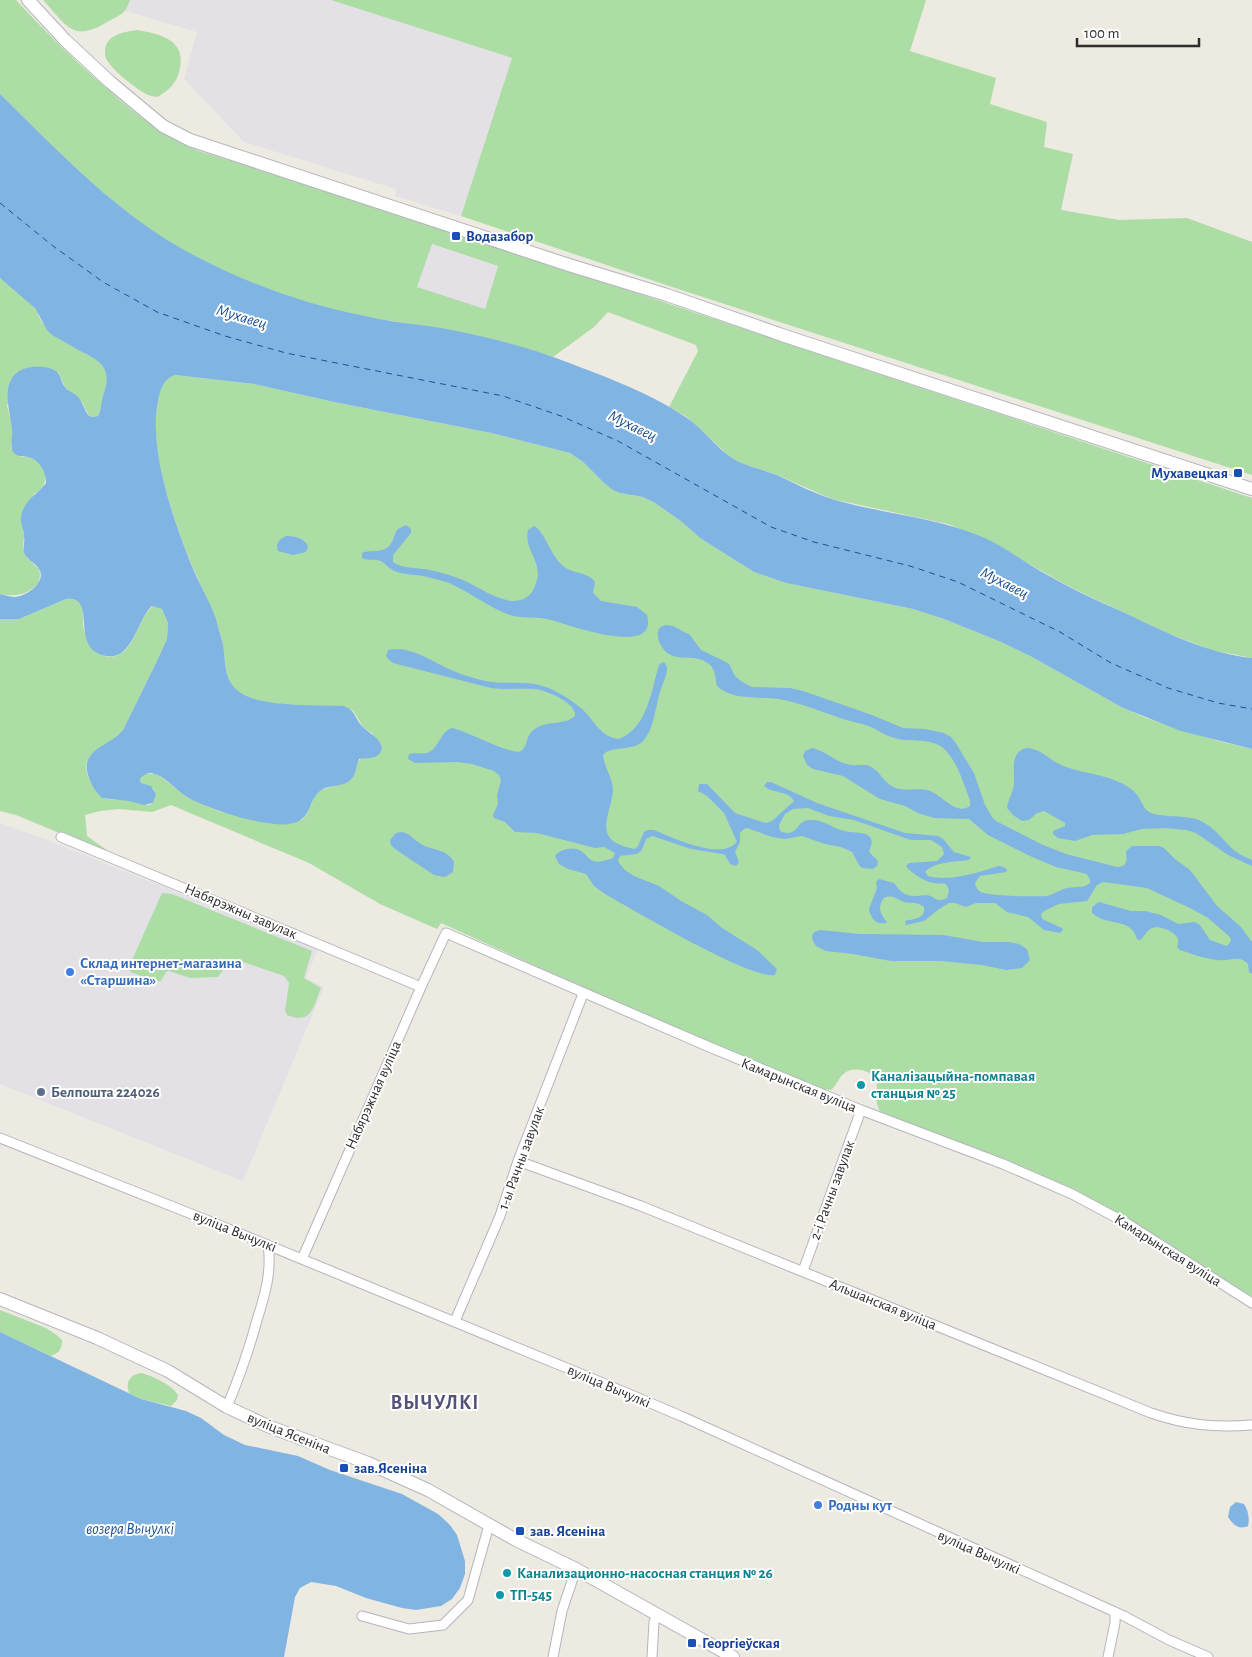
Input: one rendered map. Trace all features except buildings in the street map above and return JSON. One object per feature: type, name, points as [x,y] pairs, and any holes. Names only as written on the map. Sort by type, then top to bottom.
[{"type":"street","points":[[28,0],[65,40],[110,82],[163,126],[190,140],[569,265],[667,295],[1252,489]]},
{"type":"street","name":"Набярэжны завулак","points":[[61,836],[420,987]]},
{"type":"street","name":"Набярэжная вуліца","points":[[302,1259],[420,987],[446,933]]},
{"type":"street","name":"Камарынская вуліца","points":[[446,933],[583,994],[862,1110],[1010,1168],[1087,1202],[1128,1224],[1252,1303]]},
{"type":"street","name":"1-ы Рачны завулак","points":[[455,1321],[500,1216],[518,1161],[583,994]]},
{"type":"street","name":"2-і Рачны завулак","points":[[803,1271],[862,1110]]},
{"type":"street","name":"вуліца Вычулкі","points":[[0,1138],[455,1321],[681,1416],[1114,1612],[1169,1640],[1208,1657]]},
{"type":"street","name":"Альшанская вуліца","points":[[518,1161],[641,1206],[1173,1421],[1223,1427],[1252,1425]]},
{"type":"street","points":[[227,1406],[246,1360],[266,1290],[269,1264],[268,1245]]},
{"type":"street","name":"вуліца Ясеніна","points":[[0,1299],[97,1338],[168,1371],[227,1406],[270,1427],[377,1467],[428,1490],[489,1525],[576,1569],[733,1657]]},
{"type":"street","points":[[362,1616],[409,1629],[443,1625],[468,1600],[489,1525]]},
{"type":"street","points":[[553,1657],[562,1611],[576,1569]]},
{"type":"street","points":[[1108,1657],[1115,1623],[1114,1612]]},
{"type":"street","points":[[652,1657],[654,1622],[657,1614]]},
{"type":"shaded area","points":[[130,0],[331,0],[512,58],[461,216],[395,196],[396,189],[244,142],[184,79],[197,32],[126,11]]},
{"type":"shaded area","points":[[431,244],[498,266],[485,309],[417,287]]},
{"type":"shaded area","points":[[0,823],[50,841],[318,949],[306,978],[324,987],[243,1181],[0,1084]]},
{"type":"green space","points":[[0,0],[16,0],[92,76],[126,105],[160,131],[199,151],[442,227],[459,237],[471,238],[1252,498],[1252,658],[1211,650],[1160,630],[1068,586],[989,541],[948,524],[832,499],[775,474],[740,463],[730,457],[687,417],[669,407],[698,351],[696,345],[608,312],[594,327],[553,357],[457,332],[339,311],[296,299],[254,284],[213,266],[174,245],[104,194],[0,94]],"holes":[[[432,244],[498,266],[485,309],[417,287]]]},
{"type":"green space","points":[[43,0],[130,0],[125,11],[120,15],[97,28],[79,31],[65,24]]},
{"type":"green space","points":[[331,0],[926,0],[910,51],[996,78],[990,104],[1047,122],[1044,147],[1073,154],[1061,210],[1119,220],[1187,218],[1252,242],[1252,475],[669,286],[461,216],[512,58]]},
{"type":"green space","points":[[137,30],[164,37],[176,46],[180,53],[179,72],[174,84],[157,97],[144,93],[126,80],[106,58],[106,46],[111,38],[121,33]]},
{"type":"green space","points":[[0,278],[35,308],[44,325],[71,345],[100,362],[107,375],[104,396],[98,416],[89,416],[82,402],[65,387],[59,373],[47,368],[7,405],[13,431],[11,448],[23,457],[30,457],[37,461],[46,475],[43,485],[34,494],[23,530],[23,547],[27,558],[39,569],[39,583],[26,593],[11,595],[0,594]]},
{"type":"green space","points":[[174,375],[254,384],[491,433],[570,453],[583,462],[603,482],[620,493],[643,497],[655,503],[682,522],[700,538],[754,572],[786,583],[913,609],[944,619],[1032,657],[1123,708],[1146,718],[1218,741],[1252,749],[1252,1297],[1138,1225],[1080,1194],[881,1112],[877,1100],[876,1082],[869,1073],[850,1070],[842,1076],[831,1090],[822,1089],[638,1012],[441,923],[437,929],[380,904],[309,863],[171,805],[152,812],[119,809],[85,815],[87,836],[115,856],[16,815],[0,811],[0,619],[19,619],[66,599],[73,599],[81,604],[84,630],[87,638],[101,655],[107,657],[118,655],[125,651],[143,619],[153,606],[162,609],[168,623],[167,639],[123,730],[115,739],[91,754],[88,760],[86,766],[89,779],[102,798],[151,804],[155,797],[154,789],[141,783],[140,778],[145,774],[155,774],[188,798],[218,811],[271,824],[291,824],[303,819],[315,796],[321,790],[347,782],[356,771],[357,762],[362,758],[373,734],[363,727],[350,709],[261,701],[238,692],[230,683],[226,672],[223,644],[219,629],[179,532],[160,465],[156,421],[158,402],[167,379]]},
{"type":"green space","points":[[162,893],[172,894],[312,951],[304,978],[321,988],[313,1008],[307,1016],[302,1018],[287,1015],[285,1011],[289,983],[284,976],[237,960],[228,963],[218,977],[190,978],[169,971],[166,972],[161,981],[156,982],[131,972],[128,969]]},
{"type":"green space","points":[[0,1310],[46,1328],[58,1336],[62,1340],[60,1350],[51,1356],[0,1332]]},
{"type":"green space","points":[[142,1373],[171,1387],[178,1395],[177,1400],[171,1406],[141,1399],[129,1393],[128,1382],[134,1375]]},
{"type":"water","name":"Мухавец","points":[[0,94],[69,162],[118,205],[171,242],[239,277],[280,293],[322,306],[374,318],[470,334],[556,358],[622,384],[670,407],[692,421],[720,449],[744,464],[777,475],[835,500],[933,521],[972,533],[999,545],[1069,587],[1157,628],[1203,647],[1252,658],[1252,749],[1181,731],[1123,708],[1032,657],[944,619],[913,609],[786,583],[754,572],[700,538],[682,522],[655,503],[643,497],[613,490],[583,462],[570,453],[491,433],[254,384],[175,375],[168,379],[163,386],[158,402],[156,421],[160,464],[179,532],[216,619],[229,680],[237,690],[246,696],[258,700],[272,703],[344,706],[353,712],[362,726],[377,739],[382,747],[378,755],[359,759],[355,773],[350,781],[323,789],[313,800],[302,819],[287,824],[259,822],[225,813],[187,797],[165,779],[152,774],[146,774],[140,779],[141,783],[151,786],[156,794],[153,803],[144,805],[102,798],[89,779],[88,759],[92,753],[123,730],[167,639],[168,623],[162,609],[152,606],[123,652],[115,656],[106,656],[95,651],[88,644],[81,605],[76,600],[66,599],[19,619],[0,619],[0,594],[13,597],[20,596],[34,588],[40,579],[39,569],[24,552],[21,519],[22,511],[27,502],[46,483],[45,475],[39,464],[28,457],[14,453],[11,445],[12,430],[8,406],[8,390],[13,376],[23,369],[31,367],[52,369],[59,375],[66,388],[79,398],[89,416],[93,417],[98,416],[107,377],[103,366],[94,358],[52,335],[47,330],[35,308],[0,278]]},
{"type":"water","points":[[406,525],[411,529],[411,533],[393,555],[393,562],[397,565],[452,576],[505,600],[512,601],[526,598],[532,592],[537,582],[537,566],[527,538],[528,530],[534,526],[541,533],[561,564],[592,578],[595,582],[593,593],[601,601],[637,607],[647,615],[647,628],[639,635],[626,637],[610,636],[546,619],[510,615],[449,583],[423,576],[400,573],[392,570],[381,561],[362,558],[362,553],[387,548],[398,529]]},
{"type":"water","points":[[286,536],[302,539],[308,546],[306,552],[293,555],[278,551],[277,546],[279,542]]},
{"type":"water","points":[[666,625],[673,626],[690,635],[701,650],[729,664],[735,676],[752,687],[790,688],[803,691],[903,728],[925,729],[944,733],[951,737],[974,773],[985,805],[992,817],[996,821],[1043,845],[1066,854],[1117,867],[1125,864],[1126,851],[1132,846],[1159,846],[1164,848],[1190,870],[1217,906],[1240,926],[1252,942],[1252,974],[1249,972],[1248,964],[1241,959],[1213,959],[1180,950],[1177,947],[1178,939],[1174,933],[1166,929],[1152,928],[1140,940],[1125,925],[1105,920],[1092,913],[1092,907],[1099,902],[1131,911],[1145,911],[1161,915],[1178,924],[1195,922],[1200,925],[1210,940],[1227,946],[1231,941],[1230,937],[1208,918],[1147,888],[1103,882],[1097,885],[1087,901],[1059,904],[1044,911],[1041,914],[1042,919],[1062,928],[1063,930],[1060,933],[1044,930],[1028,917],[1007,912],[995,903],[976,903],[966,907],[949,903],[924,921],[906,925],[905,921],[915,919],[923,914],[924,907],[890,897],[884,898],[880,907],[881,913],[887,922],[876,922],[872,918],[869,909],[877,888],[876,882],[879,879],[894,883],[909,896],[928,895],[937,900],[947,898],[949,890],[946,884],[927,881],[906,866],[909,863],[937,861],[944,854],[942,847],[931,840],[911,840],[854,820],[829,816],[808,808],[793,809],[785,814],[779,825],[780,831],[791,833],[805,821],[815,820],[844,831],[867,835],[872,843],[869,852],[878,861],[877,866],[873,869],[862,868],[852,852],[841,847],[802,836],[785,839],[772,837],[747,828],[740,833],[740,842],[735,852],[739,862],[736,866],[730,864],[725,855],[691,849],[652,836],[646,839],[638,854],[620,856],[619,863],[625,870],[634,876],[659,886],[707,915],[722,928],[757,950],[777,969],[775,975],[762,974],[718,956],[640,914],[594,886],[586,874],[568,869],[559,864],[555,856],[563,850],[578,849],[591,860],[598,862],[613,858],[615,853],[604,847],[595,848],[537,833],[515,832],[505,822],[494,818],[493,815],[498,804],[497,795],[501,780],[494,771],[458,762],[415,763],[408,759],[409,754],[429,752],[445,733],[452,728],[499,747],[516,752],[521,751],[531,733],[538,727],[562,722],[575,716],[571,706],[566,702],[540,690],[491,688],[393,663],[386,656],[388,650],[396,649],[412,652],[458,673],[485,681],[543,686],[572,701],[587,714],[602,732],[612,738],[619,739],[629,733],[642,717],[647,707],[659,665],[662,662],[667,666],[667,670],[649,733],[641,743],[609,751],[603,756],[613,789],[606,826],[610,838],[616,843],[635,849],[644,832],[654,830],[709,849],[729,847],[737,842],[724,813],[707,796],[698,791],[699,784],[707,784],[735,813],[766,823],[772,821],[794,801],[788,795],[764,786],[767,782],[771,782],[817,803],[905,833],[938,836],[954,852],[971,857],[969,860],[946,863],[929,868],[925,872],[928,876],[936,878],[954,877],[1002,866],[1007,870],[1006,872],[980,876],[975,883],[976,886],[985,893],[1012,896],[1046,896],[1071,887],[1082,887],[1090,883],[1087,874],[1056,867],[1030,856],[988,835],[969,819],[934,818],[918,813],[905,806],[880,799],[843,776],[813,769],[807,765],[803,756],[805,751],[812,748],[846,764],[870,766],[896,788],[926,790],[935,793],[954,807],[965,808],[970,806],[970,800],[952,758],[937,744],[894,738],[865,725],[779,699],[738,696],[723,691],[717,686],[714,671],[709,664],[703,660],[678,657],[667,653],[660,644],[658,636],[660,628]]},
{"type":"water","points":[[1026,748],[1039,751],[1068,768],[1105,777],[1123,784],[1137,795],[1147,810],[1153,814],[1188,817],[1201,821],[1215,831],[1235,851],[1252,860],[1252,866],[1228,855],[1196,833],[1186,830],[1142,829],[1123,834],[1092,835],[1075,841],[1058,838],[1053,834],[1053,831],[1065,826],[1065,823],[1044,811],[1037,813],[1029,820],[1022,821],[1007,808],[1014,784],[1015,758],[1021,750]]},
{"type":"water","points":[[401,832],[451,857],[454,862],[453,872],[445,877],[434,875],[395,849],[391,845],[390,840],[396,833]]},
{"type":"water","points":[[820,930],[860,934],[943,935],[983,942],[1008,942],[1019,944],[1027,949],[1030,960],[1022,968],[1006,970],[982,965],[941,961],[891,961],[826,951],[816,946],[813,941],[812,936],[814,932]]},
{"type":"water","name":"возера Вычулкі","points":[[0,1332],[141,1399],[186,1411],[201,1418],[224,1435],[245,1445],[298,1456],[330,1470],[402,1494],[438,1514],[450,1525],[457,1535],[465,1561],[465,1574],[460,1588],[452,1599],[441,1606],[416,1610],[366,1598],[336,1586],[311,1582],[300,1588],[295,1597],[284,1657],[0,1657]]},
{"type":"water","points":[[1236,1502],[1244,1504],[1248,1512],[1248,1526],[1236,1526],[1228,1517],[1230,1507]]},
{"type":"ferry route","points":[[0,203],[53,246],[103,282],[157,312],[225,336],[286,353],[503,396],[561,416],[618,441],[771,527],[814,542],[910,566],[958,582],[1060,632],[1111,663],[1168,688],[1218,703],[1252,709]]},
{"type":"place","name":"Водазабор","points":[[456,236]]},
{"type":"place","name":"Мухавецкая","points":[[1238,473]]},
{"type":"place","name":"Склад интернет-магазина «Старшина»","points":[[70,972]]},
{"type":"place","name":"Каналізацыйна-помпавая станцыя № 25","points":[[861,1085]]},
{"type":"place","name":"Белпошта 224026","points":[[41,1092]]},
{"type":"place","name":"зав.Ясеніна","points":[[344,1468]]},
{"type":"place","name":"Родны кут","points":[[818,1505]]},
{"type":"place","name":"зав. Ясеніна","points":[[520,1531]]},
{"type":"place","name":"Канализационно-насосная станция № 26","points":[[507,1573]]},
{"type":"place","name":"ТП-545","points":[[500,1595]]},
{"type":"place","name":"Георгіеўская","points":[[692,1643]]},
{"type":"district","name":"ВЫЧУЛКІ","points":[[435,1402]]}]
